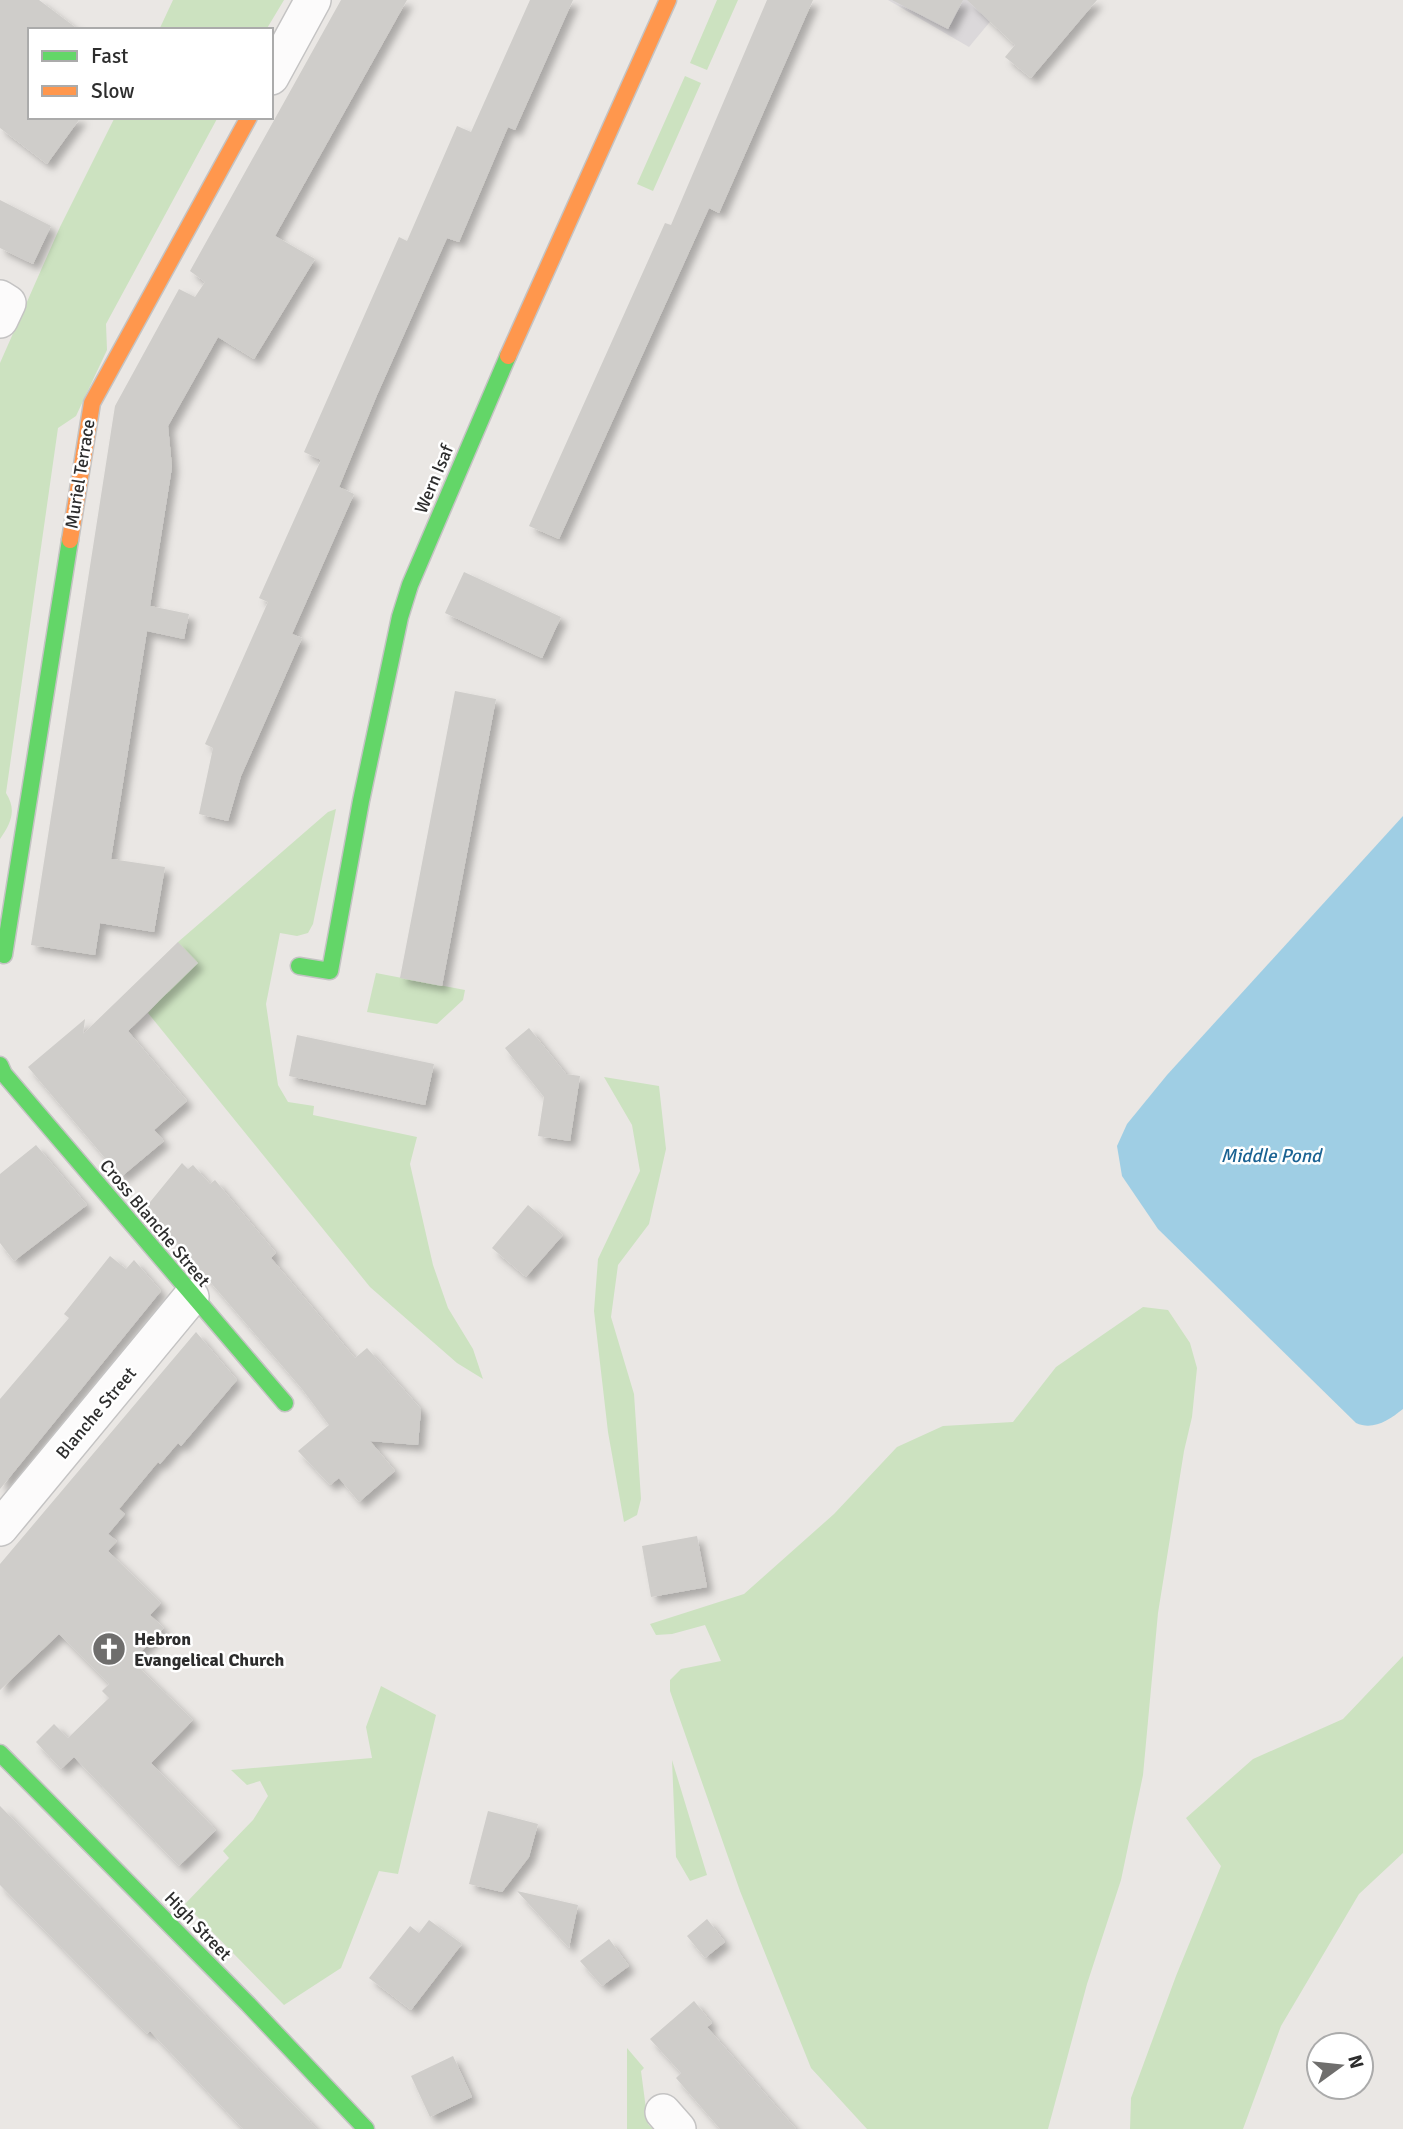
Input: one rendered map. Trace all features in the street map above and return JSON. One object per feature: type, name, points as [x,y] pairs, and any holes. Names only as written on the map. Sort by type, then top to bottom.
[{"type":"street","points":[[273,73],[313,0]]},
{"type":"street","name":"Wern Isaf","points":[[299,966],[330,971],[389,666],[410,585],[469,444],[668,0]]},
{"type":"street","name":"Muriel Terrace","points":[[5,955],[9,866],[92,404],[248,119]]},
{"type":"street","points":[[0,298],[8,303],[0,320]]},
{"type":"street","name":"Cross Blanche Street","points":[[0,1065],[4,1074],[191,1297],[285,1402]]},
{"type":"street","name":"Blanche Street","points":[[0,1528],[191,1297]]},
{"type":"street","name":"High Street","points":[[0,1753],[239,1994],[366,2129]]},
{"type":"shaded area","points":[[888,0],[1008,0],[969,47]]},
{"type":"green space","points":[[173,0],[284,0],[267,28],[160,28]]},
{"type":"green space","points":[[717,0],[738,0],[707,70],[690,63]]},
{"type":"green space","points":[[685,76],[701,83],[653,191],[637,184]]},
{"type":"green space","points":[[114,119],[217,119],[106,324],[107,350],[76,416],[58,428],[6,793],[12,811],[0,839],[0,363],[60,227]]},
{"type":"green space","points":[[336,809],[313,924],[308,933],[297,936],[280,933],[266,1004],[278,1085],[288,1102],[314,1106],[313,1115],[417,1137],[410,1164],[433,1265],[448,1308],[473,1349],[483,1379],[457,1363],[370,1287],[148,1013],[158,1002],[178,942],[328,812]]},
{"type":"green space","points":[[376,973],[465,990],[463,1000],[437,1024],[367,1012]]},
{"type":"green space","points":[[604,1077],[659,1086],[666,1149],[649,1224],[618,1265],[611,1317],[634,1394],[641,1499],[637,1515],[624,1522],[608,1432],[594,1311],[598,1259],[640,1171],[632,1125]]},
{"type":"green space","points":[[1143,1307],[1168,1310],[1190,1343],[1197,1368],[1192,1417],[1158,1613],[1143,1775],[1121,1880],[1087,1984],[1048,2129],[867,2129],[811,2068],[740,1891],[670,1691],[670,1680],[681,1669],[721,1661],[705,1625],[672,1634],[656,1635],[650,1624],[744,1594],[834,1514],[897,1447],[943,1426],[1013,1422],[1056,1367]]},
{"type":"green space","points":[[1403,1656],[1403,1853],[1359,1894],[1281,2026],[1243,2129],[1130,2129],[1131,2098],[1176,1976],[1221,1866],[1186,1818],[1253,1759],[1343,1719]]},
{"type":"green space","points":[[381,1686],[436,1715],[398,1874],[379,1871],[341,1968],[284,2005],[185,1904],[229,1858],[223,1851],[253,1820],[268,1796],[260,1781],[247,1785],[231,1770],[372,1758],[366,1727]]},
{"type":"green space","points":[[672,1760],[707,1875],[690,1881],[676,1857]]},
{"type":"green space","points":[[627,2048],[644,2068],[641,2071],[648,2124],[653,2129],[627,2129]]},
{"type":"water","name":"Middle Pond","points":[[1403,816],[1403,1409],[1386,1420],[1369,1426],[1356,1423],[1158,1229],[1122,1176],[1117,1146],[1127,1124],[1167,1075]]},
{"type":"building","points":[[0,0],[39,0],[76,28],[28,28],[28,119],[80,119],[47,164],[0,128]]},
{"type":"building","points":[[341,0],[407,0],[275,236],[315,259],[254,359],[218,337],[168,426],[172,467],[150,606],[189,614],[184,639],[147,631],[111,859],[165,867],[154,932],[100,923],[95,955],[31,945],[115,406],[179,289],[195,297],[205,282],[190,271]]},
{"type":"building","points":[[530,0],[573,0],[515,130],[508,127],[459,242],[447,238],[377,395],[339,487],[354,494],[292,634],[302,638],[241,776],[228,821],[199,814],[213,748],[205,744],[268,602],[259,598],[321,460],[304,452],[399,237],[407,241],[457,126],[471,132]]},
{"type":"building","points":[[767,0],[813,0],[719,213],[709,208],[559,539],[529,526],[665,223],[671,225]]},
{"type":"building","points":[[892,0],[963,0],[948,29]]},
{"type":"building","points":[[967,0],[1097,0],[1031,78],[1005,57],[1015,45]]},
{"type":"building","points":[[0,200],[51,226],[33,264],[0,248]]},
{"type":"building","points":[[464,572],[561,617],[542,658],[445,613]]},
{"type":"building","points":[[455,691],[496,699],[442,986],[400,978]]},
{"type":"building","points":[[178,942],[198,963],[128,1031],[187,1101],[154,1130],[164,1141],[121,1177],[28,1067],[85,1019],[83,1034]]},
{"type":"building","points":[[529,1028],[566,1074],[580,1076],[570,1141],[538,1136],[544,1097],[505,1048]]},
{"type":"building","points":[[297,1035],[434,1064],[425,1105],[289,1076]]},
{"type":"building","points":[[36,1145],[87,1205],[14,1261],[0,1243],[0,1174]]},
{"type":"building","points":[[182,1163],[188,1169],[193,1165],[210,1184],[215,1180],[276,1253],[271,1258],[355,1358],[367,1348],[421,1409],[418,1445],[370,1441],[395,1471],[359,1502],[339,1478],[330,1485],[298,1451],[329,1425],[302,1389],[146,1207]]},
{"type":"building","points":[[528,1205],[563,1235],[526,1277],[492,1248]]},
{"type":"building","points":[[110,1256],[126,1269],[134,1260],[161,1291],[0,1489],[0,1399],[69,1318],[64,1314]]},
{"type":"building","points":[[196,1332],[237,1380],[181,1446],[178,1443],[160,1464],[158,1462],[119,1509],[125,1514],[108,1534],[117,1541],[108,1551],[161,1603],[150,1615],[164,1628],[132,1661],[193,1720],[151,1763],[216,1830],[179,1866],[74,1757],[61,1769],[36,1742],[54,1724],[68,1738],[109,1698],[102,1691],[109,1684],[59,1634],[0,1690],[0,1564]]},
{"type":"building","points":[[697,1536],[707,1587],[651,1597],[642,1546]]},
{"type":"building","points":[[0,1806],[317,2129],[243,2129],[150,2031],[147,2034],[0,1885]]},
{"type":"building","points":[[488,1811],[538,1824],[529,1857],[502,1892],[469,1884]]},
{"type":"building","points":[[517,1891],[578,1905],[569,1948]]},
{"type":"building","points":[[707,1919],[725,1942],[705,1958],[687,1936]]},
{"type":"building","points":[[429,1920],[462,1944],[411,2010],[369,1978],[410,1926],[419,1933]]},
{"type":"building","points":[[609,1939],[629,1966],[602,1986],[580,1961]]},
{"type":"building","points":[[694,2001],[712,2023],[707,2027],[796,2129],[720,2129],[676,2078],[681,2073],[650,2039]]},
{"type":"building","points":[[453,2056],[472,2097],[430,2117],[411,2076]]},
{"type":"traffic: fast","points":[[299,966],[330,971],[361,801],[400,617],[410,585],[508,356]]},
{"type":"traffic: fast","points":[[4,955],[70,540]]},
{"type":"traffic: fast","points":[[0,1065],[4,1074],[285,1403]]},
{"type":"traffic: fast","points":[[0,1753],[248,2004],[366,2129]]},
{"type":"traffic: slow","points":[[508,356],[668,0]]},
{"type":"traffic: slow","points":[[70,540],[92,403],[248,119]]},
{"type":"place","name":"Hebron Evangelical Church","points":[[109,1649]]}]
